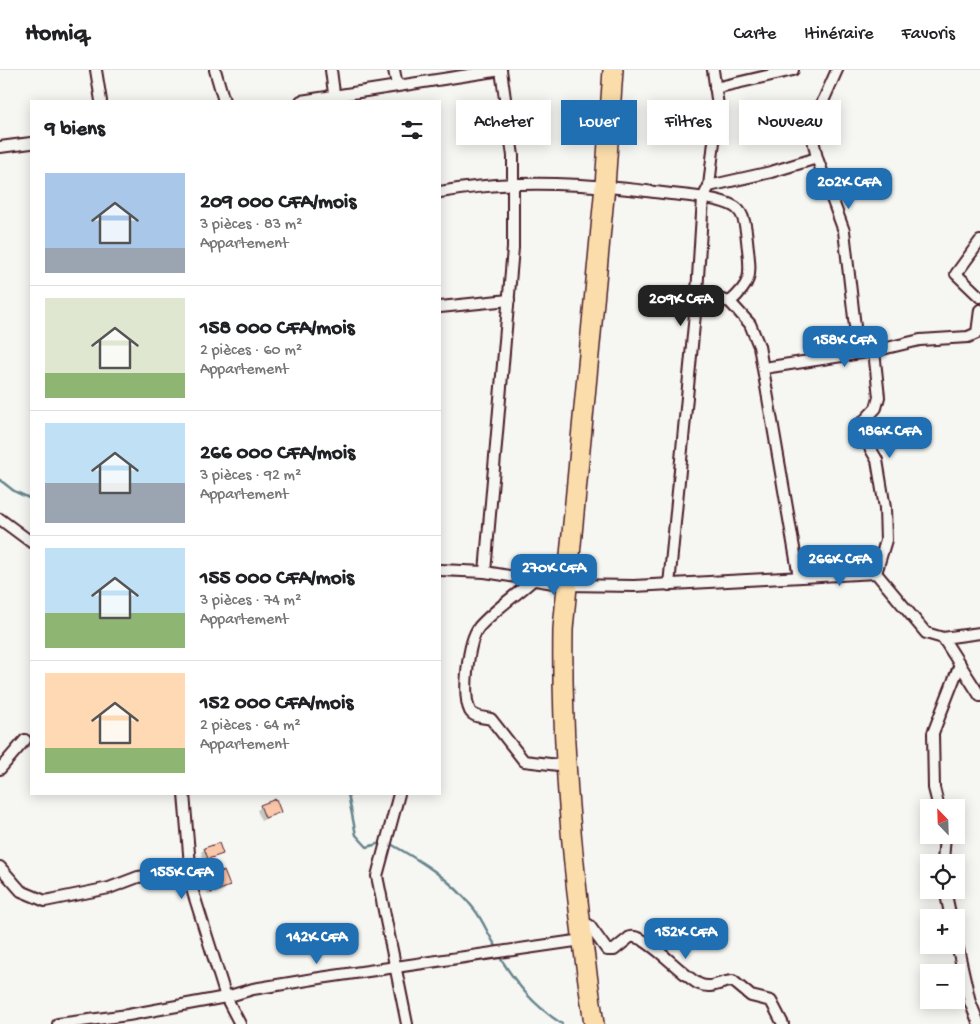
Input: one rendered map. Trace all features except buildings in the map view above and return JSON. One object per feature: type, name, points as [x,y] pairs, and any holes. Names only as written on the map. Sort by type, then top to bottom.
[{"type":"highway","points":[[594,1024],[571,836],[562,679],[566,585],[605,186],[612,70]]},
{"type":"street","points":[[96,70],[101,100]]},
{"type":"street","points":[[215,70],[224,100]]},
{"type":"street","points":[[331,70],[335,98]]},
{"type":"street","points":[[394,70],[396,86]]},
{"type":"street","points":[[312,100],[335,98],[396,86],[501,70],[513,156],[514,184],[509,300],[484,572]]},
{"type":"street","points":[[669,585],[697,293],[703,198],[709,186],[718,106],[713,70]]},
{"type":"street","points":[[715,88],[793,70]]},
{"type":"street","points":[[837,70],[815,119],[812,135],[817,158],[844,231],[858,353]]},
{"type":"street","points":[[0,147],[30,143]]},
{"type":"street","points":[[709,186],[771,172],[817,158]]},
{"type":"street","points":[[441,192],[474,186],[514,184],[605,186],[703,198],[734,207],[742,215],[750,273],[746,288],[730,302]]},
{"type":"street","points":[[980,241],[956,274],[980,297]]},
{"type":"street","points":[[697,293],[730,302],[750,324],[764,368],[799,577]]},
{"type":"street","points":[[441,307],[509,300]]},
{"type":"street","points":[[764,368],[874,351],[920,340],[968,337],[976,333],[980,310]]},
{"type":"street","points":[[874,351],[879,397],[876,408],[860,424],[861,432],[877,460],[884,500],[886,540],[876,573]]},
{"type":"street","points":[[0,519],[30,541]]},
{"type":"street","points":[[441,570],[484,572],[566,585],[669,585],[876,573]]},
{"type":"street","points":[[876,573],[926,633],[943,638],[980,633]]},
{"type":"street","points":[[532,581],[478,628],[470,648],[466,695],[470,711],[478,717],[491,719],[524,761],[567,766]]},
{"type":"street","points":[[943,638],[980,696]]},
{"type":"street","points":[[937,799],[934,788],[933,732],[960,664]]},
{"type":"street","points":[[0,768],[25,740]]},
{"type":"street","points":[[184,795],[192,889],[226,997],[240,1024]]},
{"type":"street","points":[[399,795],[377,876],[407,1024]]},
{"type":"street","points":[[0,867],[21,891],[45,901],[109,888],[138,877],[191,871]]},
{"type":"street","points":[[58,1024],[85,1022],[226,997],[253,988],[459,957],[582,934],[589,925],[607,950],[614,950],[630,936],[644,939],[680,972],[701,985],[719,986],[733,980],[751,996],[771,1001],[783,1024]]},
{"type":"street","points":[[959,954],[970,1002],[979,1024]]},
{"type":"waterway","points":[[0,480],[14,491],[30,499]]},
{"type":"waterway","points":[[348,795],[356,835],[367,847],[384,842]]},
{"type":"waterway","points":[[389,843],[424,864],[456,889],[477,913],[496,946]]},
{"type":"waterway","points":[[499,956],[526,994],[562,1024]]}]
